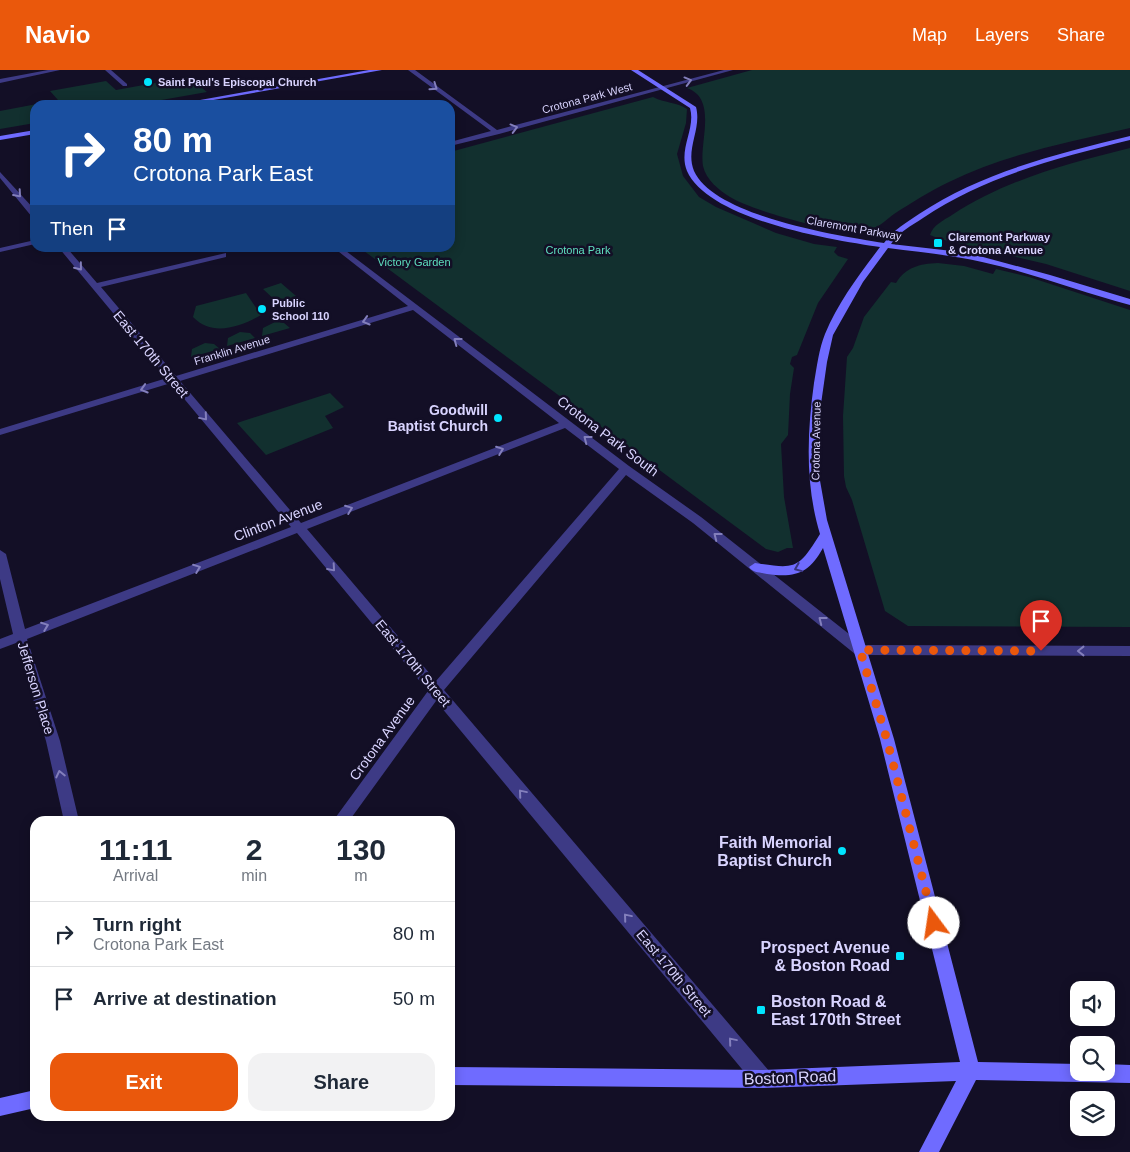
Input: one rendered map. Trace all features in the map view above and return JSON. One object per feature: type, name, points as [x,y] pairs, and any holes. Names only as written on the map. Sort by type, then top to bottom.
[{"type":"street","points":[[0,81],[57,70]]},
{"type":"street","points":[[108,70],[126,85]]},
{"type":"street","points":[[204,100],[379,70]]},
{"type":"street","points":[[411,70],[452,100]]},
{"type":"street","name":"Claremont Parkway","points":[[634,70],[685,100],[694,110],[686,153],[687,161],[696,179],[711,196],[741,210],[800,230],[828,237],[884,246],[946,252],[1045,276],[1130,302]]},
{"type":"street","name":"Crotona Park West","points":[[455,143],[730,70]]},
{"type":"street","points":[[455,102],[497,133]]},
{"type":"street","points":[[0,138],[30,133]]},
{"type":"street","name":"Crotona Avenue","points":[[971,1071],[887,740],[825,535],[814,475],[814,411],[822,362],[837,318],[859,281],[894,234],[925,213],[997,176],[1062,155],[1130,138]]},
{"type":"street","points":[[0,174],[30,209]]},
{"type":"street","points":[[0,250],[30,243]]},
{"type":"street","name":"East 170th Street","points":[[66,252],[763,1079]]},
{"type":"street","name":"Crotona Park South","points":[[343,252],[625,469],[697,520],[860,650]]},
{"type":"street","points":[[95,286],[223,255]]},
{"type":"street","name":"Franklin Avenue","points":[[0,432],[413,307]]},
{"type":"street","name":"Clinton Avenue","points":[[0,644],[567,424]]},
{"type":"street","name":"Crotona Avenue","points":[[344,816],[436,690],[625,469]]},
{"type":"street","points":[[755,566],[784,572],[804,568],[825,535]]},
{"type":"street","name":"Jefferson Place","points":[[0,554],[20,636],[53,741],[70,816]]},
{"type":"street","points":[[860,650],[1130,651]]},
{"type":"street","points":[[929,1152],[971,1071]]},
{"type":"street","name":"Boston Road","points":[[455,1076],[763,1079],[971,1071],[1130,1074]]},
{"type":"street","points":[[0,1107],[30,1100]]},
{"type":"green space","points":[[752,70],[1130,70],[1130,128],[1015,156],[971,172],[914,201],[872,229],[860,231],[822,227],[778,216],[742,203],[722,191],[707,176],[702,156],[705,111],[702,101],[687,88]]},
{"type":"green space","points":[[188,77],[207,92],[161,100],[58,100],[50,91],[106,81],[116,90]]},
{"type":"green space","name":"Crotona Park","points":[[653,97],[687,109],[686,123],[677,154],[683,176],[699,197],[716,207],[776,233],[814,244],[837,247],[834,252],[838,256],[848,259],[818,303],[797,355],[792,357],[790,364],[794,368],[790,394],[788,435],[781,444],[784,497],[793,548],[787,548],[778,552],[766,549],[365,252],[455,252],[455,151]]},
{"type":"green space","points":[[30,105],[30,124],[0,129],[0,111]]},
{"type":"green space","points":[[1130,148],[1130,291],[1046,264],[930,235],[934,228],[942,221],[973,202],[1016,182],[1083,160]]},
{"type":"green space","points":[[938,263],[964,266],[993,274],[996,269],[1029,277],[1130,310],[1130,627],[908,626],[885,611],[844,476],[843,416],[847,357],[853,348],[864,317],[891,282],[896,283],[904,273],[914,267]]},
{"type":"green space","points":[[281,283],[296,296],[278,303],[263,289]]},
{"type":"green space","points":[[246,293],[261,315],[244,323],[226,328],[209,327],[193,317],[196,306]]},
{"type":"green space","points":[[275,322],[284,323],[290,328],[262,336],[263,328]]},
{"type":"green space","points":[[240,332],[250,333],[255,338],[227,346],[228,338]]},
{"type":"green space","points":[[205,343],[214,344],[220,349],[191,357],[192,349]]},
{"type":"green space","points":[[330,393],[344,407],[325,416],[333,428],[266,455],[237,423]]},
{"type":"place","name":"Saint Paul's Episcopal Church","points":[[148,82]]},
{"type":"place","name":"Claremont Parkway & Crotona Avenue","points":[[938,243]]},
{"type":"place","name":"Public School 110","points":[[262,309]]},
{"type":"place","name":"Goodwill Baptist Church","points":[[498,418]]},
{"type":"place","name":"Faith Memorial Baptist Church","points":[[842,851]]},
{"type":"place","name":"Prospect Avenue & Boston Road","points":[[900,956]]},
{"type":"place","name":"Boston Road & East 170th Street","points":[[761,1010]]},
{"type":"route","points":[[934,923],[887,740],[860,650],[1041,651]]},
{"type":"park label","name":"Victory Garden","points":[[414,262]]}]
